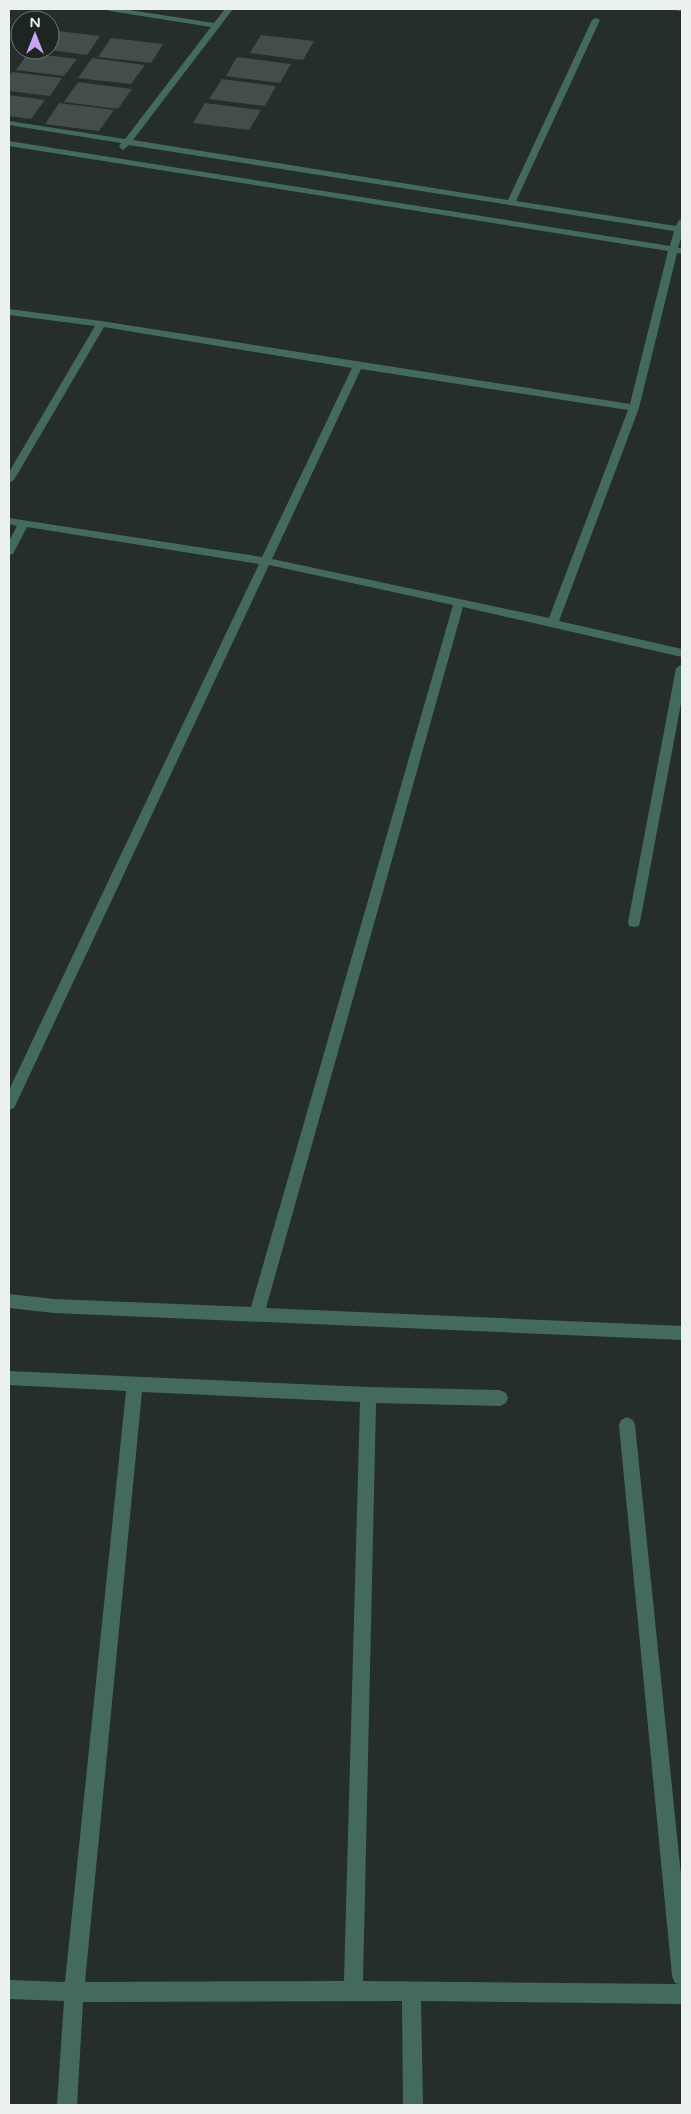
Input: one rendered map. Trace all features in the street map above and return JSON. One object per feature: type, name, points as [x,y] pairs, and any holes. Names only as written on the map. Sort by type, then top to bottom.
[{"type":"street","points":[[110,9],[216,26]]},
{"type":"street","points":[[114,160],[229,9]]},
{"type":"street","points":[[511,203],[596,20]]},
{"type":"street","points":[[9,124],[511,203],[681,226],[678,251],[634,408],[553,623]]},
{"type":"street","points":[[9,143],[678,251]]},
{"type":"street","points":[[9,312],[101,324],[634,408]]},
{"type":"street","points":[[9,480],[101,324]]},
{"type":"street","points":[[9,1104],[358,366]]},
{"type":"street","points":[[9,521],[266,561],[459,602],[682,653]]},
{"type":"street","points":[[9,551],[23,524]]},
{"type":"street","points":[[256,1315],[459,602]]},
{"type":"street","points":[[634,922],[682,668]]},
{"type":"street","points":[[9,1301],[54,1306],[682,1333]]},
{"type":"street","points":[[9,1378],[368,1395],[500,1398]]},
{"type":"street","points":[[67,2105],[74,1992],[135,1384]]},
{"type":"street","points":[[353,1991],[368,1395]]},
{"type":"street","points":[[627,1425],[682,1976]]},
{"type":"street","points":[[9,1989],[74,1992],[353,1991],[682,1994]]},
{"type":"street","points":[[411,1992],[413,2105]]},
{"type":"path","points":[[675,9],[682,11]]},
{"type":"building","points":[[60,31],[100,36],[87,55],[60,51]]},
{"type":"building","points":[[261,35],[314,41],[303,60],[250,53]]},
{"type":"building","points":[[111,38],[163,44],[151,63],[98,57]]},
{"type":"building","points":[[60,57],[77,59],[64,76],[16,70],[23,60],[60,60]]},
{"type":"building","points":[[237,57],[291,64],[280,83],[226,76]]},
{"type":"building","points":[[92,58],[145,65],[131,84],[78,78]]},
{"type":"building","points":[[12,72],[62,78],[50,96],[9,91],[9,76]]},
{"type":"building","points":[[222,79],[276,86],[265,106],[209,99]]},
{"type":"building","points":[[78,82],[132,89],[118,109],[64,102]]},
{"type":"building","points":[[9,95],[45,100],[31,119],[9,116]]},
{"type":"building","points":[[59,103],[114,110],[99,131],[45,124]]},
{"type":"building","points":[[205,103],[261,110],[249,130],[193,123]]}]
